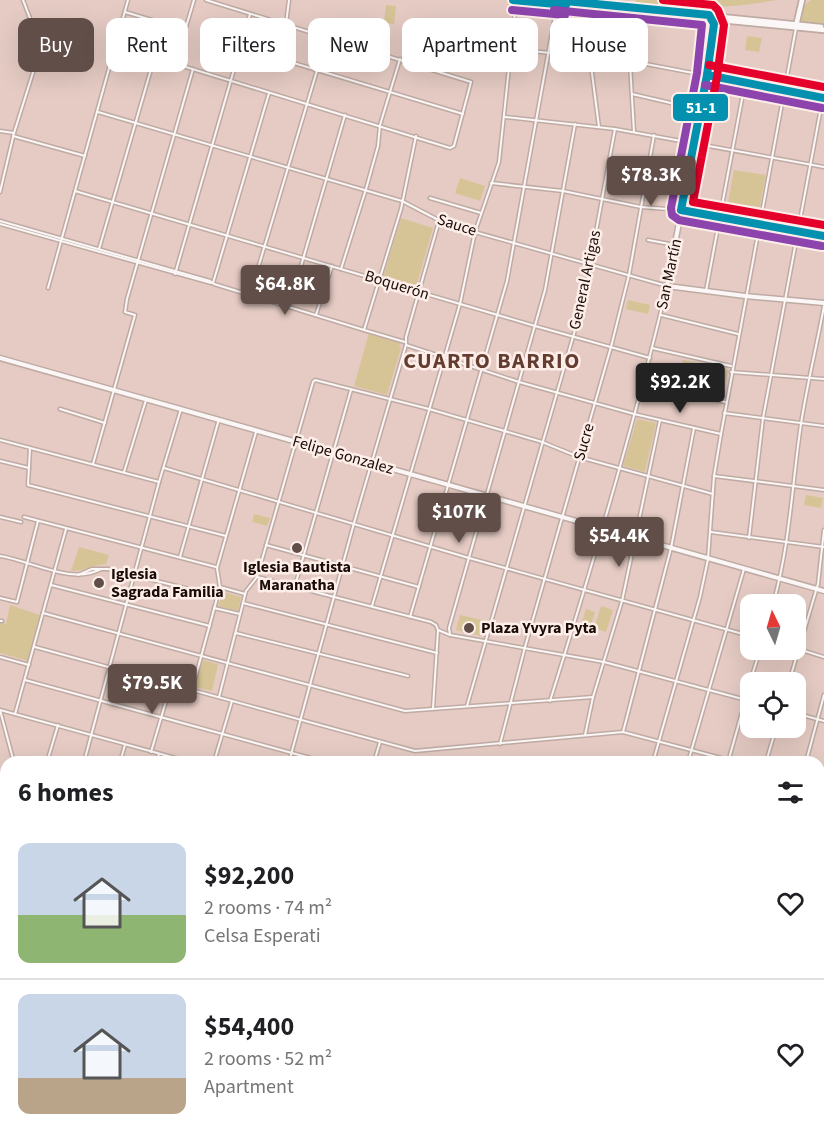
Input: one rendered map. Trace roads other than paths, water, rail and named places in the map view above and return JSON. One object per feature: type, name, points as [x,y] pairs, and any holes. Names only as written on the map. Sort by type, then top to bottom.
[{"type":"main road","points":[[515,0],[556,2],[824,29]]},
{"type":"main road","points":[[796,26],[801,0]]},
{"type":"street","points":[[0,192],[14,135],[42,47],[23,0]]},
{"type":"street","points":[[123,18],[128,0]]},
{"type":"street","points":[[188,20],[194,0]]},
{"type":"street","points":[[206,0],[266,18]]},
{"type":"street","points":[[287,18],[289,0]]},
{"type":"street","points":[[514,18],[515,0]]},
{"type":"street","points":[[630,18],[631,0]]},
{"type":"street","points":[[410,617],[507,281],[556,2]]},
{"type":"street","points":[[125,12],[145,18]]},
{"type":"street","points":[[248,18],[250,13]]},
{"type":"street","name":"San Martín","points":[[550,700],[602,529],[661,315],[707,75],[714,24],[710,18]]},
{"type":"street","points":[[655,756],[708,559],[714,476],[724,413],[796,26]]},
{"type":"street","points":[[538,51],[549,52]]},
{"type":"street","points":[[188,68],[453,147],[472,84],[390,56]]},
{"type":"street","points":[[341,269],[366,189],[378,146],[380,125],[400,59]]},
{"type":"street","points":[[648,64],[823,97],[763,418],[749,538]]},
{"type":"street","points":[[93,464],[135,315],[125,310],[137,262],[193,69]]},
{"type":"street","points":[[48,288],[108,72]]},
{"type":"street","points":[[98,251],[150,72]]},
{"type":"street","points":[[175,272],[233,72]]},
{"type":"street","points":[[250,295],[316,72]]},
{"type":"street","points":[[323,72],[463,114]]},
{"type":"street","points":[[372,606],[460,304],[475,232],[499,162],[509,72]]},
{"type":"street","points":[[592,72],[599,127]]},
{"type":"street","points":[[631,72],[634,132]]},
{"type":"street","points":[[706,291],[745,83]]},
{"type":"street","points":[[212,283],[228,236],[269,92]]},
{"type":"street","points":[[632,94],[701,110]]},
{"type":"street","name":"Sauce","points":[[98,112],[327,177],[402,201],[439,221],[667,286],[824,305]]},
{"type":"street","points":[[289,307],[345,115]]},
{"type":"street","points":[[505,117],[654,135],[824,167]]},
{"type":"street","points":[[450,635],[486,496],[545,290],[575,124]]},
{"type":"street","name":"General Artigas","points":[[467,706],[573,336],[590,264],[615,129]]},
{"type":"street","points":[[0,131],[85,156]]},
{"type":"street","name":"Sucre","points":[[500,744],[561,518],[611,347],[628,275],[654,135]]},
{"type":"street","points":[[363,330],[401,209],[416,136]]},
{"type":"street","points":[[491,183],[563,191],[641,207],[681,210],[824,236]]},
{"type":"street","name":"Boquerón","points":[[75,191],[650,358]]},
{"type":"street","points":[[430,198],[481,213]]},
{"type":"street","points":[[290,756],[439,221]]},
{"type":"street","points":[[0,223],[212,283],[519,382],[634,414],[721,434]]},
{"type":"street","points":[[648,240],[675,245]]},
{"type":"street","points":[[316,315],[332,266]]},
{"type":"street","points":[[775,594],[786,542],[801,423],[824,305]]},
{"type":"street","points":[[661,315],[738,334]]},
{"type":"street","points":[[818,340],[824,341]]},
{"type":"street","points":[[652,348],[732,366]]},
{"type":"street","name":"Felipe Gonzalez","points":[[0,357],[824,591]]},
{"type":"street","points":[[731,372],[824,379]]},
{"type":"street","points":[[644,380],[726,402]]},
{"type":"street","points":[[219,697],[245,594],[257,577],[313,381],[429,409],[542,442],[579,457],[713,494]]},
{"type":"street","points":[[295,587],[351,390]]},
{"type":"street","points":[[124,472],[147,398]]},
{"type":"street","points":[[86,756],[181,408]]},
{"type":"street","points":[[60,410],[105,423]]},
{"type":"street","points":[[724,413],[824,426]]},
{"type":"street","points":[[180,557],[219,419]]},
{"type":"street","points":[[585,736],[593,697],[622,601],[660,420]]},
{"type":"street","points":[[623,732],[671,548],[694,427]]},
{"type":"street","points":[[192,690],[220,587],[217,568],[256,430]]},
{"type":"street","points":[[0,440],[159,482]]},
{"type":"street","points":[[30,448],[28,485],[226,537]]},
{"type":"street","points":[[0,461],[29,468]]},
{"type":"street","points":[[164,468],[469,558],[740,633]]},
{"type":"street","points":[[714,476],[824,489]]},
{"type":"street","points":[[24,517],[217,568]]},
{"type":"street","points":[[0,518],[21,522]]},
{"type":"street","points":[[0,598],[17,602],[39,521]]},
{"type":"street","points":[[15,714],[66,528]]},
{"type":"street","points":[[806,619],[820,571],[824,530]]},
{"type":"street","points":[[710,532],[823,547]]},
{"type":"street","points":[[266,545],[418,587]]},
{"type":"street","points":[[0,556],[78,574],[102,568],[217,596]]},
{"type":"street","points":[[690,756],[744,570]]},
{"type":"street","points":[[257,577],[436,625],[438,630],[437,653],[432,709]]},
{"type":"street","points":[[51,585],[210,626]]},
{"type":"street","points":[[220,587],[245,594]]},
{"type":"street","points":[[243,603],[437,653]]},
{"type":"street","points":[[214,608],[240,614]]},
{"type":"street","points":[[43,613],[405,711],[593,697]]},
{"type":"street","points":[[438,630],[450,635],[604,662],[740,698]]},
{"type":"street","points":[[236,633],[408,676]]},
{"type":"street","points":[[35,647],[415,751],[623,732],[712,756]]},
{"type":"street","points":[[806,652],[824,657]]},
{"type":"street","points":[[0,657],[29,665]]},
{"type":"street","points":[[25,680],[302,756]]},
{"type":"street","points":[[151,752],[171,684]]},
{"type":"street","points":[[808,756],[824,696]]},
{"type":"street","points":[[216,756],[232,701]]},
{"type":"street","points":[[12,756],[0,710],[169,756]]},
{"type":"street","points":[[806,716],[824,721]]},
{"type":"street","points":[[730,756],[740,722]]},
{"type":"street","points":[[49,756],[58,725]]},
{"type":"street","points":[[768,756],[773,738]]},
{"type":"street","points":[[376,756],[380,742]]},
{"type":"street","points":[[122,756],[125,744]]},
{"type":"place","name":"Iglesia Bautista Maranatha","points":[[297,548]]},
{"type":"place","name":"Iglesia Sagrada Familia","points":[[99,583]]},
{"type":"place","name":"Plaza Yvyra Pyta","points":[[469,628]]},
{"type":"district","name":"CUARTO BARRIO","points":[[492,361]]}]
